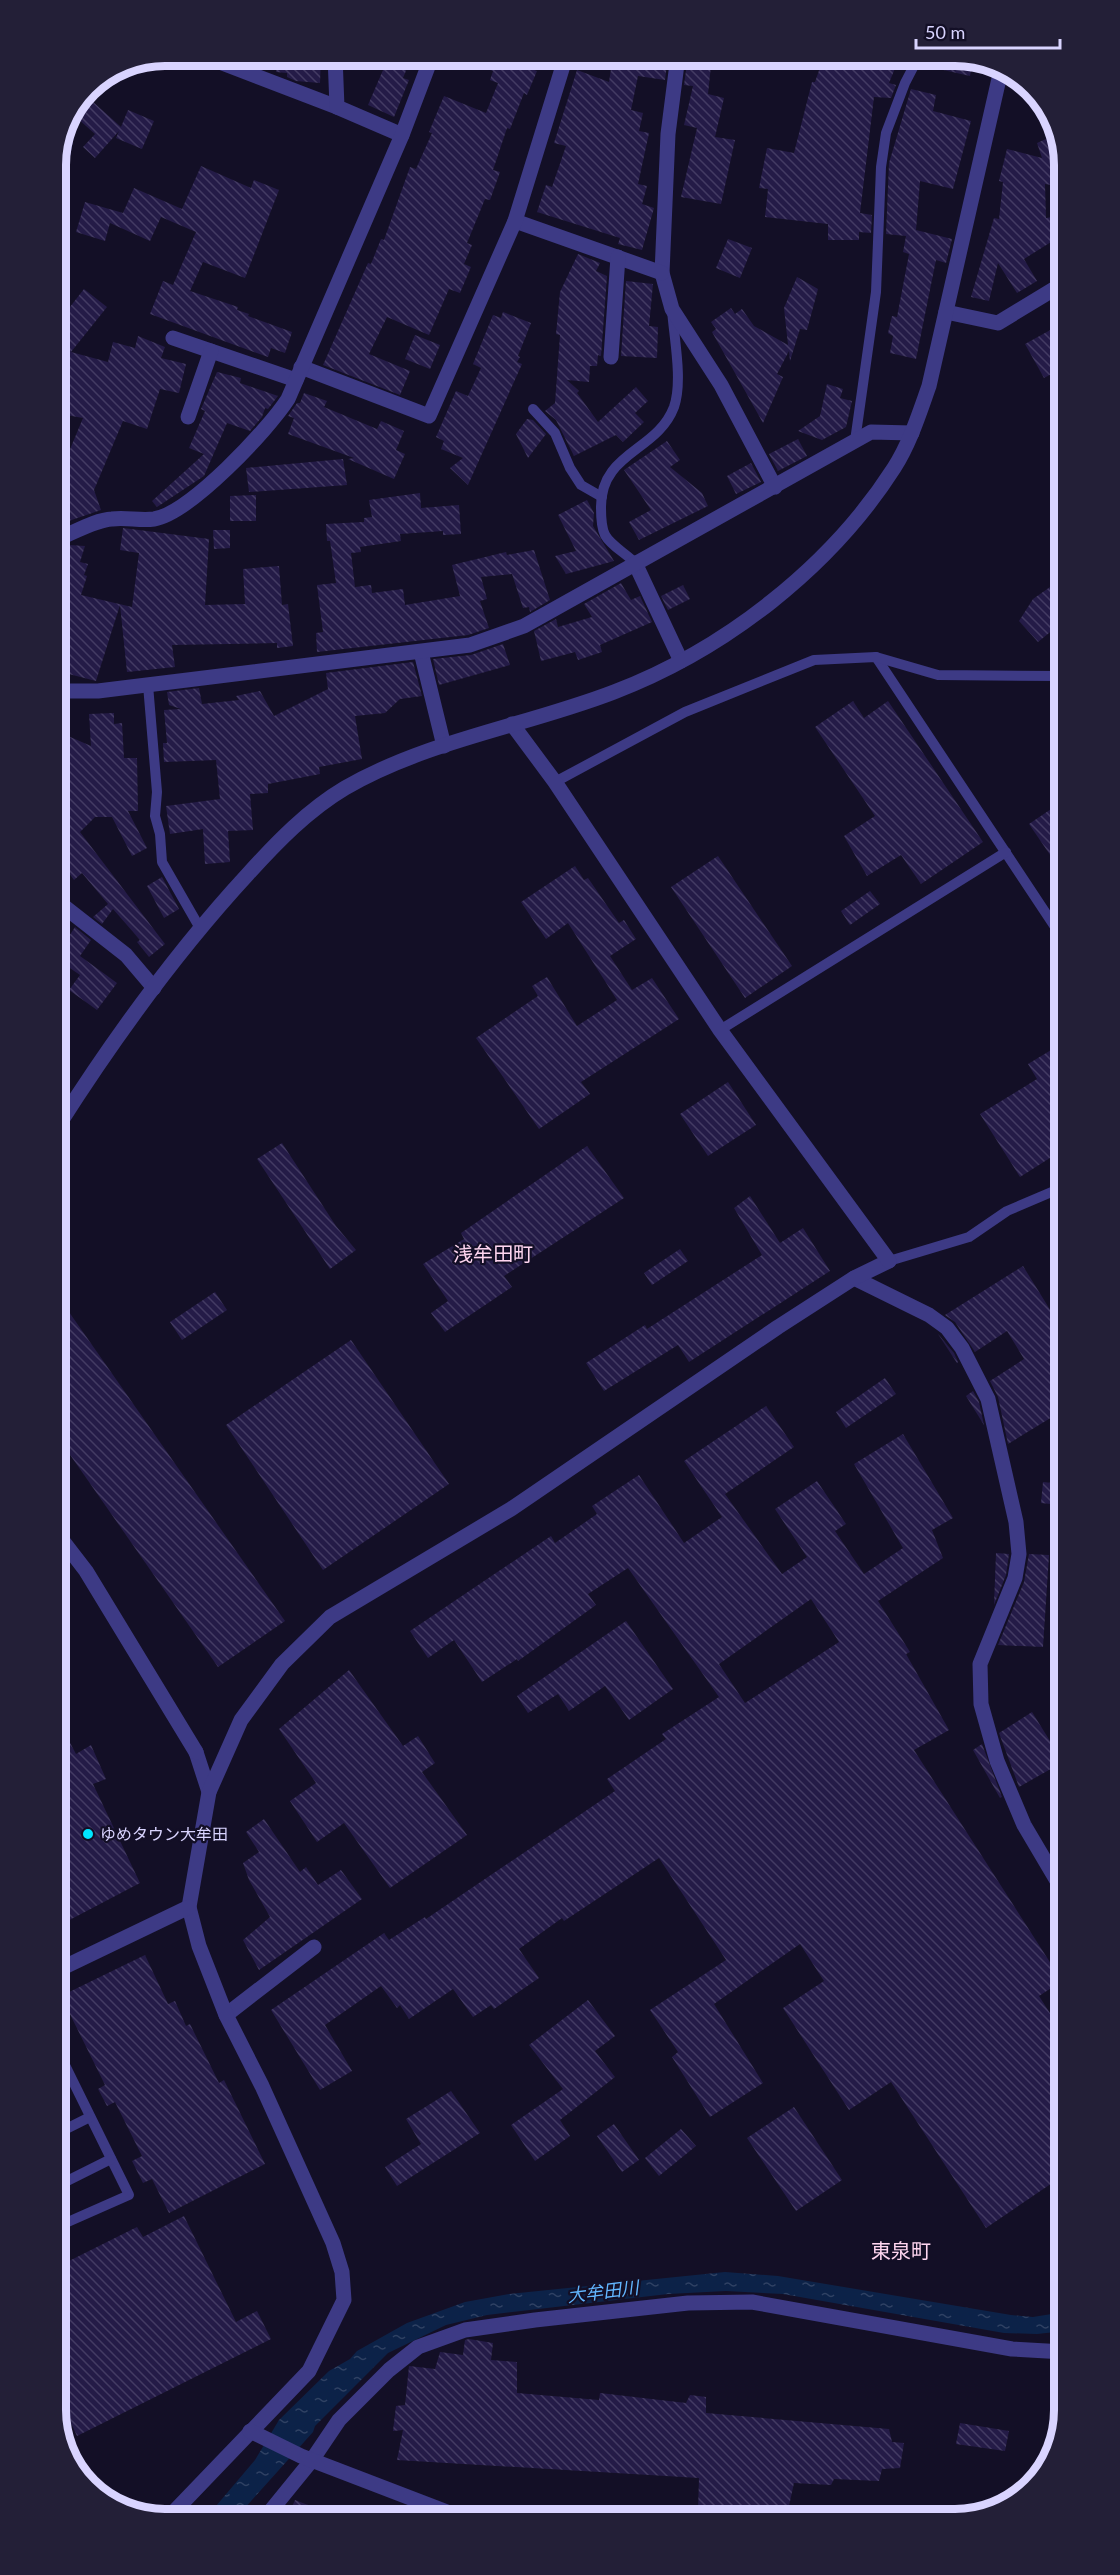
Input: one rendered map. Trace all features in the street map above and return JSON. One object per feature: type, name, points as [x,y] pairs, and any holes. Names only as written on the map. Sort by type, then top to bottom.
[{"type":"street","points":[[230,66],[402,135]]},
{"type":"street","points":[[335,66],[337,107]]},
{"type":"street","points":[[66,536],[111,519],[154,519],[176,511],[197,495],[275,419],[299,373],[402,135],[428,66]]},
{"type":"street","points":[[174,338],[211,351],[299,373],[429,416],[515,221],[563,66]]},
{"type":"street","points":[[677,66],[668,134],[662,273],[672,309],[721,386],[775,487]]},
{"type":"street","points":[[66,1113],[86,1081],[154,988],[219,905],[309,813],[344,789],[381,770],[444,746],[613,692],[681,661],[713,643],[780,593],[860,515],[895,467],[912,433],[929,386],[999,77]]},
{"type":"street","points":[[515,221],[662,273]]},
{"type":"street","points":[[611,357],[618,257]]},
{"type":"street","points":[[946,312],[998,323],[1054,289]]},
{"type":"street","points":[[188,417],[211,351]]},
{"type":"street","points":[[66,691],[98,691],[470,645],[524,626],[871,432],[912,433]]},
{"type":"street","points":[[635,563],[681,661]]},
{"type":"street","points":[[421,652],[444,746]]},
{"type":"street","points":[[177,2509],[254,2433],[309,2371],[344,2300],[342,2272],[333,2243],[262,2086],[226,2015],[199,1946],[189,1907],[209,1792],[241,1720],[282,1664],[330,1617],[512,1509],[778,1327],[854,1278],[889,1261],[720,1030],[555,782],[512,724]]},
{"type":"street","points":[[66,908],[126,955],[154,988]]},
{"type":"street","points":[[854,1278],[929,1315],[946,1328],[962,1348],[988,1399],[1017,1522],[1019,1554],[1015,1578],[980,1664],[981,1704],[997,1761],[1024,1825],[1054,1876]]},
{"type":"street","points":[[66,1545],[86,1571],[196,1752],[209,1792]]},
{"type":"street","points":[[66,1966],[189,1907]]},
{"type":"street","points":[[226,2015],[314,1947]]},
{"type":"street","points":[[270,2509],[306,2458],[339,2420],[389,2370],[418,2348],[465,2330],[688,2303],[752,2302],[1012,2349],[1054,2351]]},
{"type":"street","points":[[254,2433],[306,2458],[439,2509]]},
{"type":"lane","points":[[855,441],[876,292],[881,167],[886,133],[914,66]]},
{"type":"lane","points":[[635,563],[605,536],[602,525],[603,483],[612,470],[664,424],[674,407],[678,386],[672,309]]},
{"type":"lane","points":[[532,409],[555,433],[581,485],[602,497]]},
{"type":"lane","points":[[876,657],[1054,925]]},
{"type":"lane","points":[[555,782],[685,712],[814,660],[876,657],[938,675],[1054,676]]},
{"type":"lane","points":[[148,685],[157,792],[155,816],[160,834],[162,862],[197,923]]},
{"type":"lane","points":[[720,1030],[1006,852]]},
{"type":"lane","points":[[889,1261],[969,1237],[1008,1211],[1054,1191]]},
{"type":"lane","points":[[66,2079],[90,2116],[129,2195],[66,2223]]},
{"type":"lane","points":[[66,2129],[90,2116]]},
{"type":"lane","points":[[66,2182],[111,2159]]},
{"type":"water","name":"大牟田川","points":[[725,2272],[778,2276],[1011,2315],[1033,2317],[1054,2314],[1054,2332],[1004,2333],[783,2294],[726,2291],[668,2294],[487,2315],[446,2325],[388,2353],[315,2426],[313,2432],[244,2509],[213,2509],[255,2460],[279,2420],[329,2371],[350,2359],[357,2351],[407,2323],[465,2302],[509,2294]]},
{"type":"building","points":[[277,66],[321,66],[320,83],[296,81],[287,77],[287,73],[276,72]]},
{"type":"building","points":[[385,66],[408,66],[403,78],[409,80],[394,117],[368,105]]},
{"type":"building","points":[[478,66],[524,66],[537,71],[527,95],[524,93],[510,129],[507,128],[493,170],[500,172],[490,200],[485,199],[467,243],[472,245],[464,264],[471,267],[460,293],[449,289],[429,335],[387,317],[369,354],[410,371],[400,395],[323,365],[368,263],[371,264],[381,239],[384,240],[410,167],[416,169],[432,133],[429,132],[444,96],[486,113],[498,83],[490,80],[493,71]]},
{"type":"building","points":[[611,66],[667,66],[665,80],[638,76],[631,110],[643,113],[639,131],[649,133],[638,184],[647,186],[642,204],[654,208],[642,250],[618,244],[620,238],[537,212],[546,185],[552,187],[566,146],[554,143],[577,70],[609,82]]},
{"type":"building","points":[[687,66],[711,66],[708,94],[724,98],[715,137],[735,140],[721,204],[681,197],[697,128],[684,125],[693,86],[684,85]]},
{"type":"building","points":[[821,66],[896,66],[889,83],[896,85],[891,98],[874,97],[860,213],[872,215],[871,233],[859,232],[859,240],[828,240],[828,224],[765,217],[768,189],[759,188],[767,148],[794,153],[812,82],[815,82]]},
{"type":"building","points":[[940,66],[972,68],[970,76],[939,69]]},
{"type":"building","points":[[911,89],[936,95],[933,111],[971,121],[953,189],[920,181],[916,230],[952,239],[946,263],[936,260],[916,359],[890,353],[893,336],[888,333],[892,316],[897,317],[909,254],[903,252],[906,236],[886,234],[889,163]]},
{"type":"building","points":[[92,101],[121,127],[128,110],[154,121],[142,149],[116,138],[119,131],[95,158],[83,147],[95,134],[78,119]]},
{"type":"building","points":[[1050,137],[1052,146],[1054,194],[1051,185],[1045,184],[1046,218],[1054,217],[1054,240],[1024,259],[1037,281],[1017,293],[998,263],[989,301],[971,297],[994,218],[999,219],[1003,182],[999,181],[1007,149],[1042,158],[1037,143]]},
{"type":"building","points":[[201,166],[251,188],[254,180],[279,190],[245,278],[203,262],[190,291],[238,307],[237,310],[249,314],[248,316],[292,332],[285,353],[271,348],[268,357],[150,314],[163,281],[173,285],[196,232],[161,217],[150,241],[110,223],[105,241],[76,232],[85,202],[123,213],[134,188],[182,209]]},
{"type":"building","points":[[728,239],[752,248],[740,278],[716,268]]},
{"type":"building","points":[[578,254],[600,263],[596,271],[607,276],[601,356],[598,355],[597,366],[590,366],[589,382],[567,380],[579,391],[577,393],[598,422],[636,387],[648,401],[635,413],[644,422],[623,442],[616,435],[574,456],[556,420],[545,411],[555,403],[560,335],[556,334],[560,292]]},
{"type":"building","points":[[797,277],[818,289],[807,330],[800,329],[790,361],[789,351],[777,374],[783,377],[763,423],[712,332],[716,329],[711,322],[731,308],[735,314],[742,309],[754,326],[788,345],[784,308]]},
{"type":"building","points":[[626,281],[653,284],[649,326],[658,327],[657,358],[621,356]]},
{"type":"building","points":[[84,289],[107,307],[71,352],[108,362],[113,342],[135,348],[138,336],[165,347],[161,358],[186,364],[179,393],[160,389],[147,429],[123,421],[94,490],[101,510],[66,522],[66,459],[83,418],[66,415],[66,312]]},
{"type":"building","points":[[503,312],[531,323],[518,356],[520,357],[517,362],[522,364],[468,485],[450,468],[463,458],[441,449],[444,441],[436,437],[456,391],[468,396],[481,368],[473,364],[493,315],[501,318]]},
{"type":"building","points":[[1054,328],[1054,373],[1044,378],[1025,344]]},
{"type":"building","points":[[415,335],[440,345],[430,369],[405,359]]},
{"type":"building","points":[[217,372],[241,378],[240,383],[278,396],[268,409],[265,408],[262,417],[250,431],[227,423],[204,476],[157,507],[152,501],[204,454],[189,448],[205,411],[201,409]]},
{"type":"building","points":[[827,384],[843,389],[840,398],[852,401],[846,427],[822,440],[798,431],[820,416]]},
{"type":"building","points":[[304,393],[327,401],[324,407],[377,429],[381,421],[404,431],[396,450],[405,454],[394,479],[348,459],[354,458],[288,434],[294,418],[288,416],[297,403],[300,403]]},
{"type":"building","points":[[527,419],[533,420],[546,434],[528,458],[516,434]]},
{"type":"building","points":[[798,439],[807,456],[778,471],[769,454]]},
{"type":"building","points":[[667,441],[680,460],[670,467],[702,493],[708,506],[639,540],[629,522],[651,510],[624,470]]},
{"type":"building","points":[[343,459],[347,485],[249,492],[246,468]]},
{"type":"building","points":[[751,463],[761,482],[736,494],[727,476]]},
{"type":"building","points":[[420,493],[421,508],[459,505],[461,534],[443,535],[443,531],[400,534],[401,541],[360,547],[361,552],[351,553],[355,587],[371,585],[372,593],[403,589],[405,605],[460,596],[452,565],[506,552],[507,555],[534,550],[550,600],[530,612],[529,607],[523,608],[512,574],[481,577],[487,599],[480,601],[489,628],[468,635],[317,652],[316,633],[323,632],[317,585],[336,583],[330,541],[327,541],[326,524],[364,522],[364,518],[372,517],[369,500]]},
{"type":"building","points":[[256,495],[256,521],[230,521],[230,496]]},
{"type":"building","points":[[587,500],[594,513],[593,526],[614,561],[566,574],[555,556],[576,551],[558,515]]},
{"type":"building","points":[[123,528],[209,539],[205,605],[245,604],[243,569],[279,566],[282,605],[288,604],[293,646],[277,648],[277,643],[172,645],[175,667],[127,672],[120,605],[96,681],[66,673],[66,556],[69,545],[85,546],[80,562],[88,564],[81,595],[132,607],[139,553],[120,550]]},
{"type":"building","points":[[213,530],[230,530],[230,548],[214,549]]},
{"type":"building","points":[[621,583],[631,600],[640,596],[652,622],[600,645],[602,652],[578,660],[575,652],[541,661],[534,631],[556,619],[558,627],[592,617],[584,604]]},
{"type":"building","points":[[1054,584],[1054,629],[1038,642],[1019,621],[1033,599]]},
{"type":"building","points":[[683,585],[690,599],[668,610],[661,596]]},
{"type":"building","points":[[503,644],[510,665],[439,685],[433,659],[471,655]]},
{"type":"building","points":[[413,662],[422,696],[400,699],[385,713],[355,716],[362,759],[319,767],[320,774],[268,784],[268,793],[250,794],[253,830],[228,831],[230,862],[205,864],[203,829],[170,834],[166,806],[220,799],[216,760],[164,762],[163,743],[167,743],[164,710],[181,709],[169,705],[167,692],[199,688],[202,704],[239,700],[236,696],[260,691],[274,716],[328,689],[326,673]]},
{"type":"building","points":[[853,701],[864,718],[888,701],[983,842],[921,884],[901,855],[867,876],[844,836],[875,816],[815,727]]},
{"type":"building","points":[[114,713],[114,724],[122,723],[124,758],[137,758],[138,811],[128,811],[147,848],[132,856],[112,817],[95,817],[80,832],[165,944],[149,957],[137,942],[140,940],[113,909],[102,924],[93,917],[108,904],[82,873],[74,880],[66,869],[66,740],[68,736],[91,746],[89,714]]},
{"type":"building","points":[[1054,807],[1054,861],[1029,824]]},
{"type":"building","points":[[718,856],[792,966],[745,998],[671,887]]},
{"type":"building","points":[[575,866],[584,880],[588,878],[619,923],[624,920],[636,939],[610,956],[632,990],[652,978],[679,1019],[581,1082],[590,1094],[539,1129],[476,1038],[538,996],[532,986],[547,977],[577,1026],[617,1000],[568,923],[546,939],[521,902]]},
{"type":"building","points":[[162,877],[179,909],[164,918],[147,886]]},
{"type":"building","points":[[870,891],[880,904],[850,925],[841,911]]},
{"type":"building","points":[[75,927],[91,940],[80,956],[117,983],[97,1010],[69,990],[80,975],[66,965],[66,941]]},
{"type":"building","points":[[1054,1048],[1054,1155],[1020,1177],[980,1114],[1037,1079],[1028,1064]]},
{"type":"building","points":[[728,1082],[756,1125],[708,1156],[680,1114]]},
{"type":"building","points":[[282,1143],[336,1226],[356,1250],[330,1269],[257,1159]]},
{"type":"building","points":[[587,1146],[624,1198],[504,1276],[512,1287],[445,1332],[431,1313],[448,1301],[423,1264],[464,1239],[461,1233]]},
{"type":"building","points":[[750,1196],[780,1243],[803,1228],[830,1271],[689,1362],[678,1345],[604,1391],[586,1363],[645,1325],[647,1329],[762,1255],[734,1208]]},
{"type":"building","points":[[680,1249],[688,1261],[652,1285],[644,1273]]},
{"type":"building","points":[[1023,1266],[1054,1316],[1054,1416],[1008,1444],[998,1397],[990,1381],[1024,1359],[1007,1331],[975,1352],[955,1322],[945,1315]]},
{"type":"building","points":[[215,1292],[227,1310],[182,1340],[170,1322]]},
{"type":"building","points":[[69,1312],[285,1621],[218,1667],[66,1449],[66,1314]]},
{"type":"building","points":[[938,1334],[954,1353],[957,1363]]},
{"type":"building","points":[[351,1340],[449,1484],[323,1570],[226,1425]]},
{"type":"building","points":[[885,1378],[896,1394],[846,1428],[836,1412]]},
{"type":"building","points":[[973,1391],[979,1402],[984,1425],[966,1396]]},
{"type":"building","points":[[766,1406],[794,1447],[725,1494],[782,1574],[807,1557],[775,1509],[817,1481],[846,1524],[835,1531],[864,1574],[903,1548],[854,1464],[903,1434],[953,1518],[932,1530],[943,1558],[878,1601],[910,1652],[906,1654],[949,1730],[914,1750],[1054,1969],[1054,1986],[1039,1996],[1054,2019],[1054,2182],[986,2228],[891,2082],[849,2110],[783,2008],[824,1981],[800,1944],[714,2004],[763,2083],[710,2117],[672,2057],[678,2052],[650,2010],[726,1960],[659,1858],[564,1921],[562,1918],[519,1949],[539,1978],[494,2009],[491,2005],[473,2017],[453,1989],[409,2019],[400,2005],[397,2008],[381,1986],[325,2025],[352,2071],[320,2090],[271,2010],[384,1933],[389,1940],[425,1917],[426,1919],[615,1791],[607,1779],[666,1739],[662,1734],[719,1697],[628,1568],[588,1594],[596,1605],[518,1661],[517,1659],[482,1682],[454,1640],[428,1658],[410,1631],[551,1536],[555,1543],[597,1514],[592,1506],[639,1475],[684,1543],[722,1517],[684,1461]],"holes":[[[811,1599],[839,1642],[745,1703],[719,1664]]]},
{"type":"building","points":[[1043,1482],[1054,1483],[1054,1504],[1041,1503]]},
{"type":"building","points":[[996,1553],[1009,1554],[1006,1575],[994,1605]]},
{"type":"building","points":[[1029,1554],[1049,1555],[1043,1647],[998,1645],[1024,1582]]},
{"type":"building","points":[[626,1621],[673,1689],[629,1720],[605,1686],[569,1711],[558,1694],[528,1713],[517,1696]]},
{"type":"building","points":[[349,1670],[403,1746],[418,1736],[435,1763],[422,1772],[467,1835],[390,1888],[344,1823],[317,1842],[290,1801],[316,1783],[279,1729]]},
{"type":"building","points":[[1032,1712],[1054,1747],[1054,1767],[1019,1787],[999,1733]]},
{"type":"building","name":"ゆめタウン大牟田","points":[[66,1735],[76,1754],[91,1745],[106,1779],[93,1784],[140,1883],[66,1922]]},
{"type":"building","points":[[982,1744],[1002,1797],[1000,1798],[973,1750]]},
{"type":"building","points":[[264,1819],[300,1872],[306,1867],[318,1885],[341,1870],[362,1899],[259,1970],[243,1940],[270,1917],[249,1880],[243,1863],[259,1852],[246,1832]]},
{"type":"building","points":[[145,1955],[168,2004],[175,2001],[186,2026],[190,2024],[219,2083],[224,2080],[265,2164],[169,2213],[152,2179],[143,2183],[132,2161],[142,2156],[115,2102],[107,2106],[98,2089],[105,2085],[66,2006],[66,1994]]},
{"type":"building","points":[[588,2000],[615,2036],[595,2051],[615,2077],[560,2120],[570,2136],[535,2161],[511,2125],[563,2089],[529,2045]]},
{"type":"building","points":[[451,2091],[480,2133],[397,2186],[385,2167],[421,2144],[406,2119]]},
{"type":"building","points":[[794,2107],[842,2180],[796,2211],[747,2138]]},
{"type":"building","points":[[614,2124],[639,2160],[622,2172],[597,2136]]},
{"type":"building","points":[[681,2129],[696,2146],[659,2176],[645,2158]]},
{"type":"building","points":[[184,2216],[236,2322],[257,2311],[271,2339],[77,2436],[70,2421],[67,2423],[66,2410],[66,2262],[137,2227],[143,2237]]},
{"type":"building","points":[[465,2340],[493,2343],[491,2360],[517,2362],[517,2393],[599,2400],[600,2393],[686,2403],[690,2395],[706,2397],[706,2413],[889,2429],[892,2442],[904,2443],[900,2468],[882,2469],[879,2481],[834,2479],[831,2485],[794,2483],[788,2509],[698,2509],[699,2478],[397,2460],[403,2430],[393,2431],[396,2406],[405,2405],[409,2366],[435,2369],[440,2352],[463,2355]]},
{"type":"building","points":[[960,2423],[1009,2431],[1005,2451],[956,2444]]},
{"type":"building","points":[[295,2500],[318,2509],[291,2509]]},
{"type":"place","name":"ゆめタウン大牟田","points":[[88,1834]]},
{"type":"district","name":"浅牟田町","points":[[493,1254]]},
{"type":"district","name":"東泉町","points":[[901,2251]]}]
